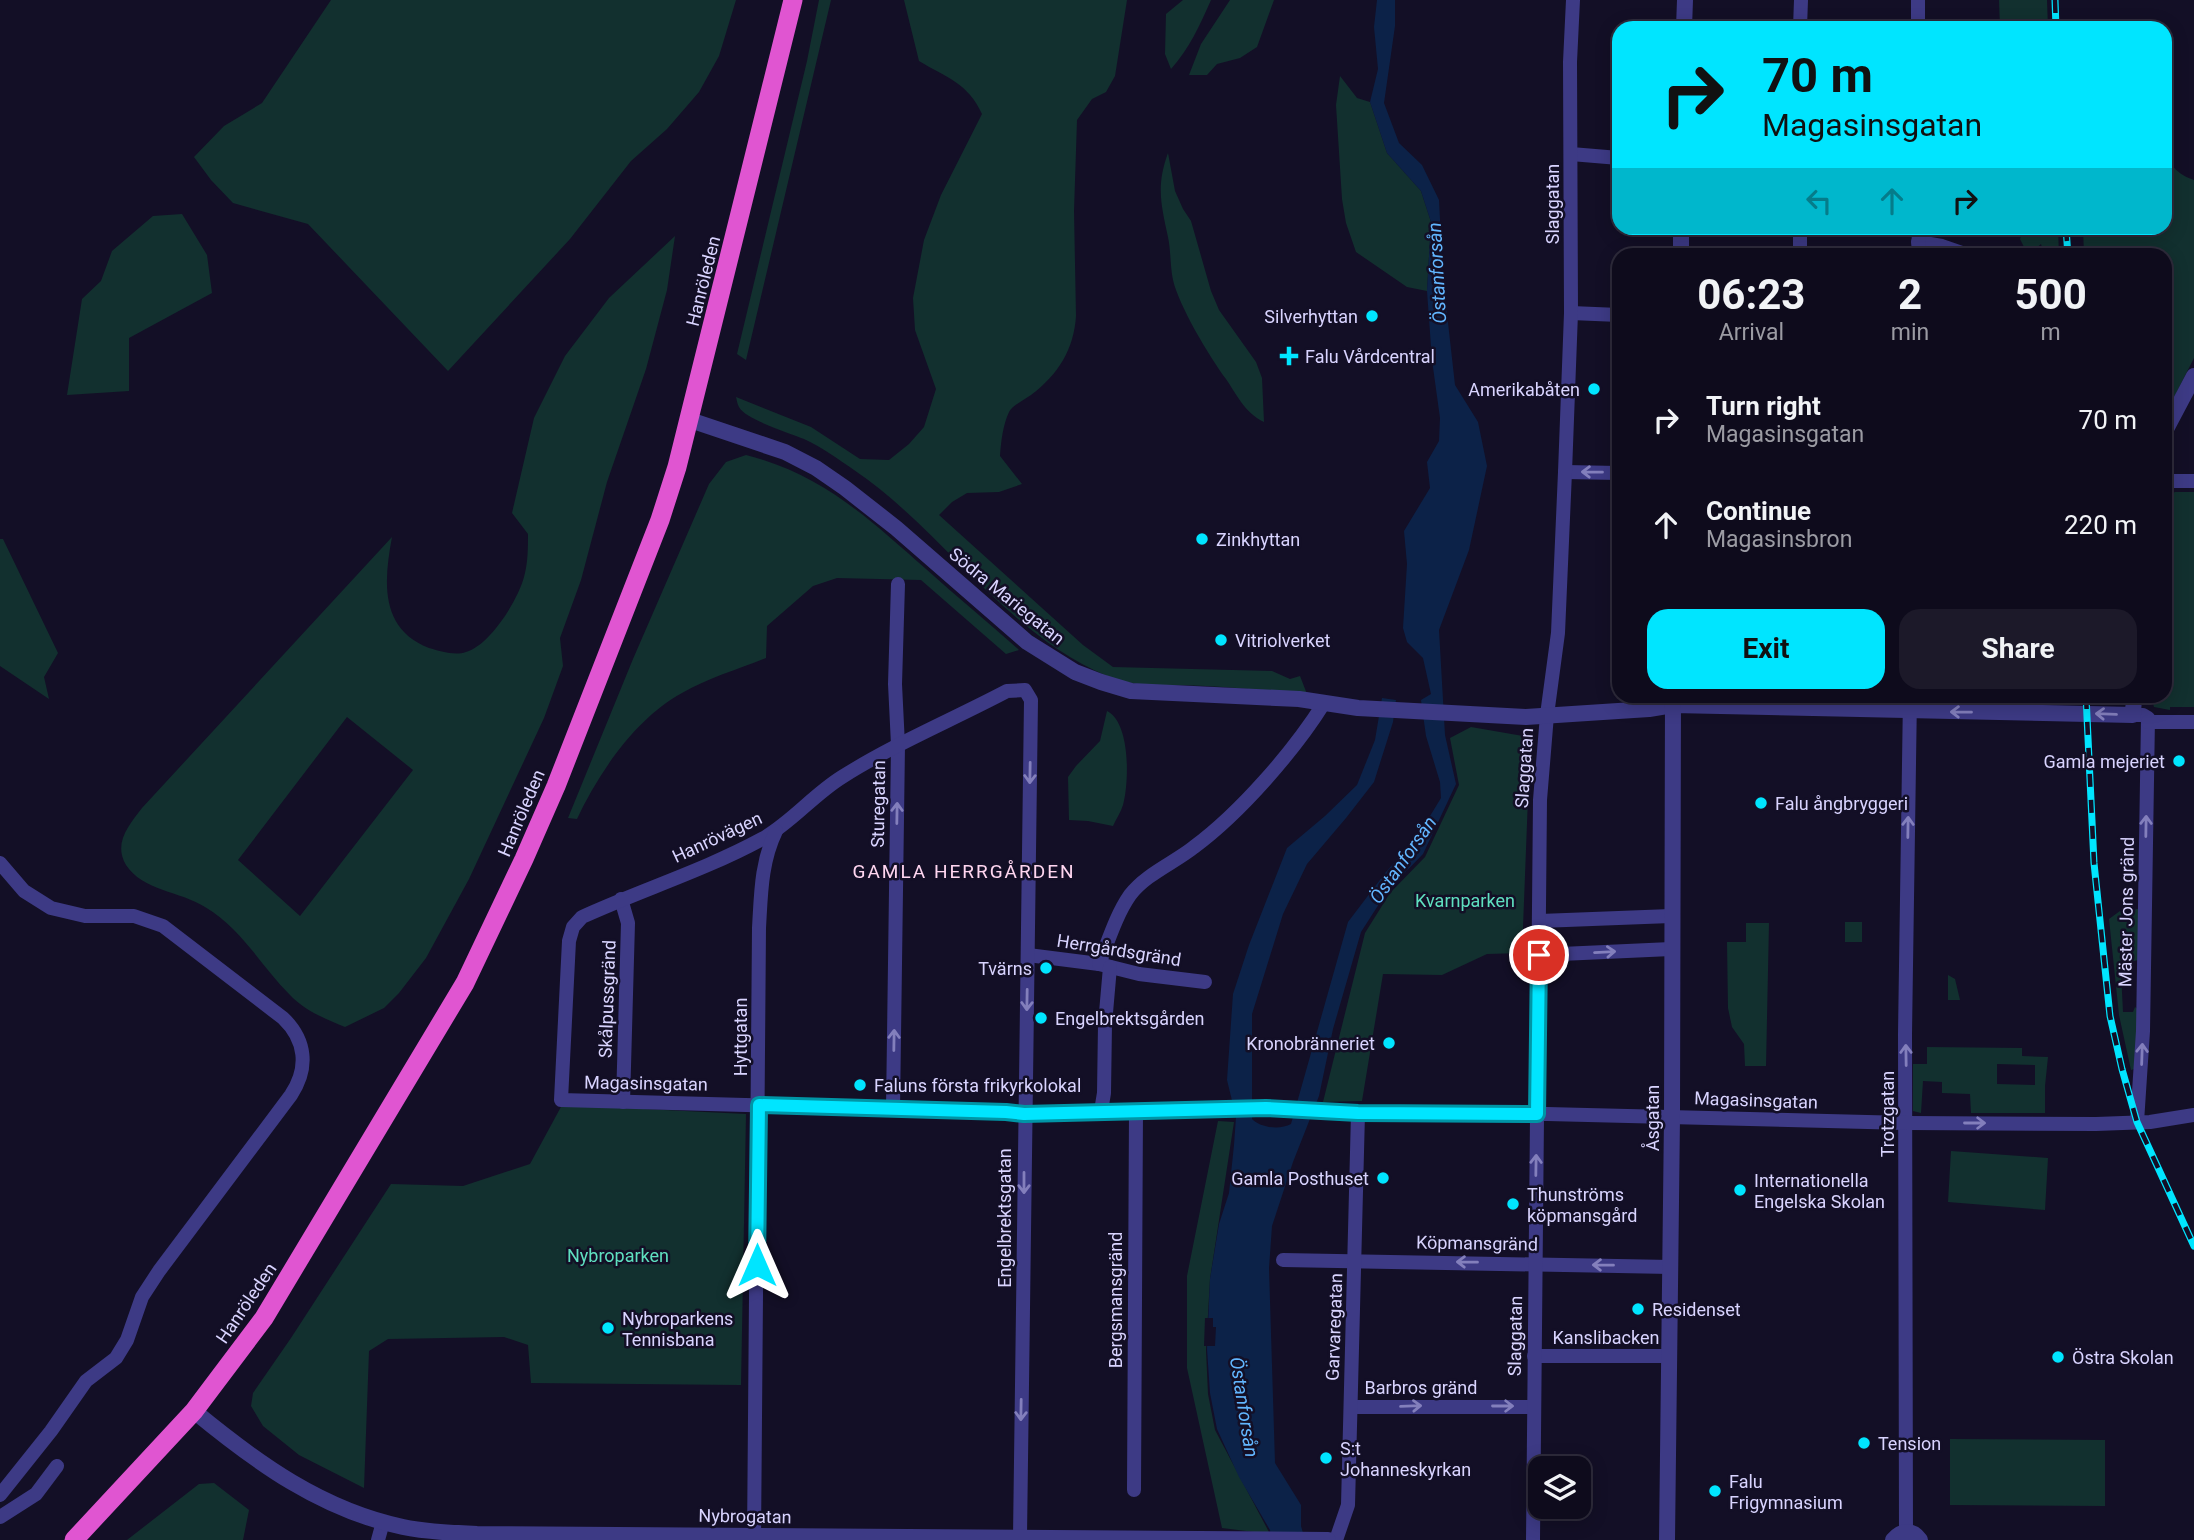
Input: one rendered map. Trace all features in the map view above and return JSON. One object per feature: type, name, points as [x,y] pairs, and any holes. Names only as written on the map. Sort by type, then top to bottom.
[{"type":"highway","name":"Hanröleden","points":[[74,1540],[194,1411],[264,1318],[465,983],[524,859],[561,773],[660,520],[690,420],[793,0]]},
{"type":"street","name":"Slaggatan","points":[[1533,1540],[1540,810],[1547,715],[1558,633],[1565,472],[1571,313],[1570,62],[1573,0]]},
{"type":"street","points":[[1684,21],[1685,0]]},
{"type":"street","points":[[1801,0],[1801,21]]},
{"type":"street","points":[[1917,0],[1918,21]]},
{"type":"street","points":[[1571,154],[1612,157]]},
{"type":"street","points":[[1918,242],[1941,248]]},
{"type":"street","points":[[1571,313],[1612,315]]},
{"type":"street","points":[[2172,418],[2194,376]]},
{"type":"street","name":"Södra Mariegatan","points":[[690,420],[785,452],[816,468],[896,528],[1027,642],[1075,673],[1131,691],[1288,699],[1376,709],[1445,713],[1547,715]]},
{"type":"street","points":[[1565,472],[1612,473]]},
{"type":"street","points":[[2172,481],[2194,481]]},
{"type":"street","name":"Sturegatan","points":[[893,1109],[898,584]]},
{"type":"street","name":"Hanrövägen","points":[[561,1100],[571,932],[582,917],[720,860],[776,831],[826,786],[898,745],[1007,691],[1022,690]]},
{"type":"street","name":"Engelbrektsgatan","points":[[1020,1539],[1031,700],[1022,690]]},
{"type":"street","points":[[1101,1111],[1104,1093],[1104,965],[1123,907],[1133,892],[1148,878],[1195,846],[1236,808],[1311,724],[1324,703]]},
{"type":"street","points":[[1547,715],[1654,708],[1668,703]]},
{"type":"street","name":"Åsgatan","points":[[1667,1540],[1673,703]]},
{"type":"street","points":[[1851,703],[1909,704],[2194,722]]},
{"type":"street","points":[[2136,703],[2141,718]]},
{"type":"street","name":"Trotzgatan","points":[[1906,1537],[1905,1034],[1909,704]]},
{"type":"street","name":"Mäster Jons gränd","points":[[2137,1122],[2143,1031],[2141,718]]},
{"type":"street","name":"Hyttgatan","points":[[754,1538],[761,883],[766,857],[776,831]]},
{"type":"street","points":[[0,863],[24,891],[51,908],[85,916],[134,916],[153,921],[174,933],[290,1024],[301,1045],[303,1065],[301,1077],[291,1095],[142,1297],[124,1347],[116,1358],[86,1381],[51,1431],[0,1495]]},
{"type":"street","name":"Skålpussgränd","points":[[621,899],[628,923],[623,1102]]},
{"type":"street","points":[[1539,921],[1671,916]]},
{"type":"street","points":[[1539,951],[1671,949]]},
{"type":"street","name":"Herrgårdsgränd","points":[[1028,955],[1205,982]]},
{"type":"street","name":"Magasinsgatan","points":[[561,1100],[1024,1114],[1292,1109],[1358,1113],[1537,1114],[1907,1123],[2096,1124],[2194,1115]]},
{"type":"street","name":"Bergsmansgränd","points":[[1134,1490],[1136,1111]]},
{"type":"street","name":"Garvaregatan","points":[[1336,1540],[1348,1504],[1358,1113]]},
{"type":"street","name":"Köpmansgränd","points":[[1283,1260],[1671,1267]]},
{"type":"street","name":"Kanslibacken","points":[[1534,1356],[1669,1356]]},
{"type":"street","name":"Kanslibacken","points":[[1534,1356],[1669,1356]]},
{"type":"street","name":"Barbros gränd","points":[[1351,1407],[1534,1407]]},
{"type":"street","name":"Nybrogatan","points":[[194,1411],[280,1477],[327,1502],[405,1528],[464,1533],[600,1537],[1328,1540]]},
{"type":"street","points":[[0,1517],[36,1494],[57,1466]]},
{"type":"street","points":[[378,1540],[383,1522]]},
{"type":"green space","points":[[331,0],[736,0],[719,56],[699,92],[667,129],[631,161],[570,239],[448,371],[308,224],[233,203],[194,157],[224,126],[262,103]]},
{"type":"green space","points":[[819,0],[831,0],[746,360],[737,354]]},
{"type":"green space","points":[[904,0],[1127,0],[1115,76],[1106,92],[1092,99],[1077,120],[1074,211],[1076,316],[1072,339],[1057,370],[1041,387],[1011,409],[1004,428],[1000,456],[1022,484],[999,492],[967,493],[952,502],[939,515],[1083,645],[1113,667],[1272,671],[1290,679],[1300,676],[1307,694],[1131,683],[1107,676],[1070,657],[1005,608],[917,522],[854,470],[804,439],[750,417],[739,407],[736,397],[811,427],[860,459],[889,460],[924,427],[936,389],[915,330],[913,298],[924,240],[941,195],[982,114],[963,88],[919,61]]},
{"type":"green space","points":[[1183,0],[1211,0],[1189,45],[1171,69],[1165,54],[1166,14]]},
{"type":"green space","points":[[1230,0],[1274,0],[1257,47],[1240,58],[1217,64],[1207,75],[1189,75],[1201,44]]},
{"type":"green space","points":[[1999,0],[2047,0],[2048,21],[2000,21]]},
{"type":"green space","points":[[1340,76],[1357,98],[1370,102],[1387,153],[1421,191],[1431,222],[1427,291],[1407,287],[1356,252],[1346,223],[1342,199],[1336,105]]},
{"type":"green space","points":[[1168,153],[1175,191],[1191,221],[1211,291],[1219,310],[1256,362],[1262,378],[1264,422],[1247,409],[1219,369],[1195,331],[1176,291],[1161,195],[1162,175]]},
{"type":"green space","points":[[2172,165],[2194,180],[2194,358],[2172,401],[2172,248],[2084,248],[2083,235],[2172,235]]},
{"type":"green space","points":[[182,214],[207,255],[212,293],[129,338],[129,391],[67,395],[82,299],[101,281],[112,251],[153,216]]},
{"type":"green space","points":[[2021,235],[2058,235],[2059,248],[2042,248],[2041,244],[2036,248],[2024,248],[2020,239]]},
{"type":"green space","points":[[675,236],[667,290],[646,369],[607,482],[581,580],[560,638],[563,666],[544,718],[469,879],[426,958],[384,1008],[345,1027],[316,1014],[296,1001],[241,937],[218,916],[195,902],[152,885],[133,874],[122,857],[124,835],[142,808],[392,537],[387,586],[393,616],[401,629],[413,640],[447,653],[466,652],[484,641],[502,620],[516,597],[525,572],[528,534],[512,513],[534,418],[565,356],[609,298]],"holes":[[[347,717],[413,770],[300,916],[238,860]]]},
{"type":"green space","points":[[746,455],[798,474],[843,500],[884,532],[1019,650],[1006,654],[921,580],[837,578],[813,586],[767,626],[766,658],[702,683],[665,704],[634,731],[596,783],[577,819],[568,818],[709,484],[726,462]]},
{"type":"green space","points":[[2194,492],[2194,707],[2170,707],[2170,710],[2154,707],[2153,703],[2172,703],[2172,494]]},
{"type":"green space","points":[[0,539],[3,539],[58,653],[44,677],[49,699],[0,666]]},
{"type":"green space","points":[[1107,711],[1115,718],[1124,740],[1127,769],[1122,808],[1113,826],[1069,820],[1068,777],[1100,741]]},
{"type":"green space","name":"Kvarnparken","points":[[1471,727],[1523,736],[1530,746],[1522,953],[1487,954],[1442,975],[1383,974],[1362,1101],[1323,1102],[1365,933],[1390,893],[1425,857],[1459,785],[1450,738]]},
{"type":"green space","points":[[2142,908],[2138,960],[2130,962],[2121,972],[2123,1012],[2133,1012],[2135,1007],[2143,1013],[2137,1068],[2131,1070],[2119,1015],[2109,919],[2120,911],[2130,915],[2133,910]]},
{"type":"green space","points":[[1845,922],[1862,922],[1862,942],[1845,942]]},
{"type":"green space","points":[[1746,923],[1769,923],[1766,1066],[1745,1066],[1744,1044],[1732,1027],[1728,1008],[1727,942],[1746,942]]},
{"type":"green space","points":[[1948,975],[1955,979],[1960,1000],[1948,1000]]},
{"type":"green space","points":[[1927,1047],[2022,1048],[2022,1056],[2048,1057],[2045,1113],[1971,1113],[1970,1094],[1942,1093],[1942,1082],[1923,1081],[1921,1113],[1913,1111],[1913,1064],[1927,1064]],"holes":[[[1997,1064],[2035,1065],[2035,1085],[1997,1084]]]},
{"type":"green space","name":"Nybroparken","points":[[562,1105],[746,1114],[741,1385],[531,1383],[528,1345],[504,1337],[388,1339],[369,1351],[364,1488],[299,1455],[263,1426],[251,1406],[253,1393],[391,1184],[463,1186],[530,1164]]},
{"type":"green space","points":[[1218,1121],[1234,1122],[1210,1279],[1206,1350],[1208,1394],[1215,1430],[1270,1534],[1222,1528],[1187,1368],[1187,1276]]},
{"type":"green space","points":[[1951,1151],[2048,1158],[2045,1210],[1948,1202]]},
{"type":"green space","points":[[1950,1439],[2105,1440],[2105,1506],[1950,1505]]},
{"type":"green space","points":[[214,1483],[249,1510],[243,1540],[127,1540],[199,1484]]},
{"type":"water","name":"Östanforsån","points":[[1377,0],[1395,0],[1395,26],[1384,103],[1399,143],[1422,165],[1439,200],[1443,278],[1455,385],[1478,422],[1487,466],[1469,550],[1439,630],[1445,735],[1456,784],[1423,854],[1388,890],[1361,932],[1333,1029],[1319,1096],[1272,1226],[1269,1268],[1275,1463],[1301,1505],[1301,1526],[1305,1540],[1271,1540],[1270,1530],[1239,1477],[1217,1429],[1210,1393],[1207,1349],[1210,1279],[1219,1224],[1229,1193],[1236,1117],[1227,1080],[1233,994],[1287,848],[1357,785],[1375,740],[1382,698],[1396,700],[1393,722],[1374,782],[1307,864],[1283,914],[1252,1014],[1252,1119],[1271,1127],[1291,1124],[1348,922],[1419,834],[1441,798],[1440,782],[1426,736],[1421,700],[1431,694],[1423,658],[1407,642],[1403,628],[1407,564],[1404,531],[1430,488],[1427,462],[1439,441],[1440,418],[1427,291],[1431,222],[1421,191],[1387,153],[1370,102],[1378,69],[1374,27]]},
{"type":"pier","points":[[1205,1318],[1213,1318],[1213,1327],[1216,1327],[1215,1346],[1204,1346]]},
{"type":"railway","points":[[2055,0],[2056,21]]},
{"type":"railway","points":[[2066,235],[2067,248]]},
{"type":"railway","points":[[2086,703],[2094,863],[2110,1016],[2137,1122],[2194,1246]]},
{"type":"place","name":"Silverhyttan","points":[[1372,316]]},
{"type":"place","name":"Falu Vårdcentral","points":[[1289,356]]},
{"type":"place","name":"Amerikabåten","points":[[1594,389]]},
{"type":"place","name":"Zinkhyttan","points":[[1202,539]]},
{"type":"place","name":"Vitriolverket","points":[[1221,640]]},
{"type":"place","name":"Gamla mejeriet","points":[[2179,761]]},
{"type":"place","name":"Falu ångbryggeri","points":[[1761,803]]},
{"type":"place","name":"Tvärns","points":[[1046,968]]},
{"type":"place","name":"Engelbrektsgården","points":[[1041,1018]]},
{"type":"place","name":"Kronobränneriet","points":[[1389,1043]]},
{"type":"place","name":"Faluns första frikyrkolokal","points":[[860,1085]]},
{"type":"place","name":"Gamla Posthuset","points":[[1383,1178]]},
{"type":"place","name":"Internationella Engelska Skolan","points":[[1740,1190]]},
{"type":"place","name":"Thunströms köpmansgård","points":[[1513,1204]]},
{"type":"place","name":"Residenset","points":[[1638,1309]]},
{"type":"place","name":"Nybroparkens Tennisbana","points":[[608,1328]]},
{"type":"place","name":"Östra Skolan","points":[[2058,1357]]},
{"type":"place","name":"Tension","points":[[1864,1443]]},
{"type":"place","name":"S:t Johanneskyrkan","points":[[1326,1458]]},
{"type":"place","name":"Falu Frigymnasium","points":[[1715,1491]]},
{"type":"district","name":"GAMLA HERRGÅRDEN","points":[[964,871]]},
{"type":"route","points":[[757,1265],[759,1105],[1024,1114],[1266,1108],[1358,1113],[1537,1114],[1539,955]]}]
